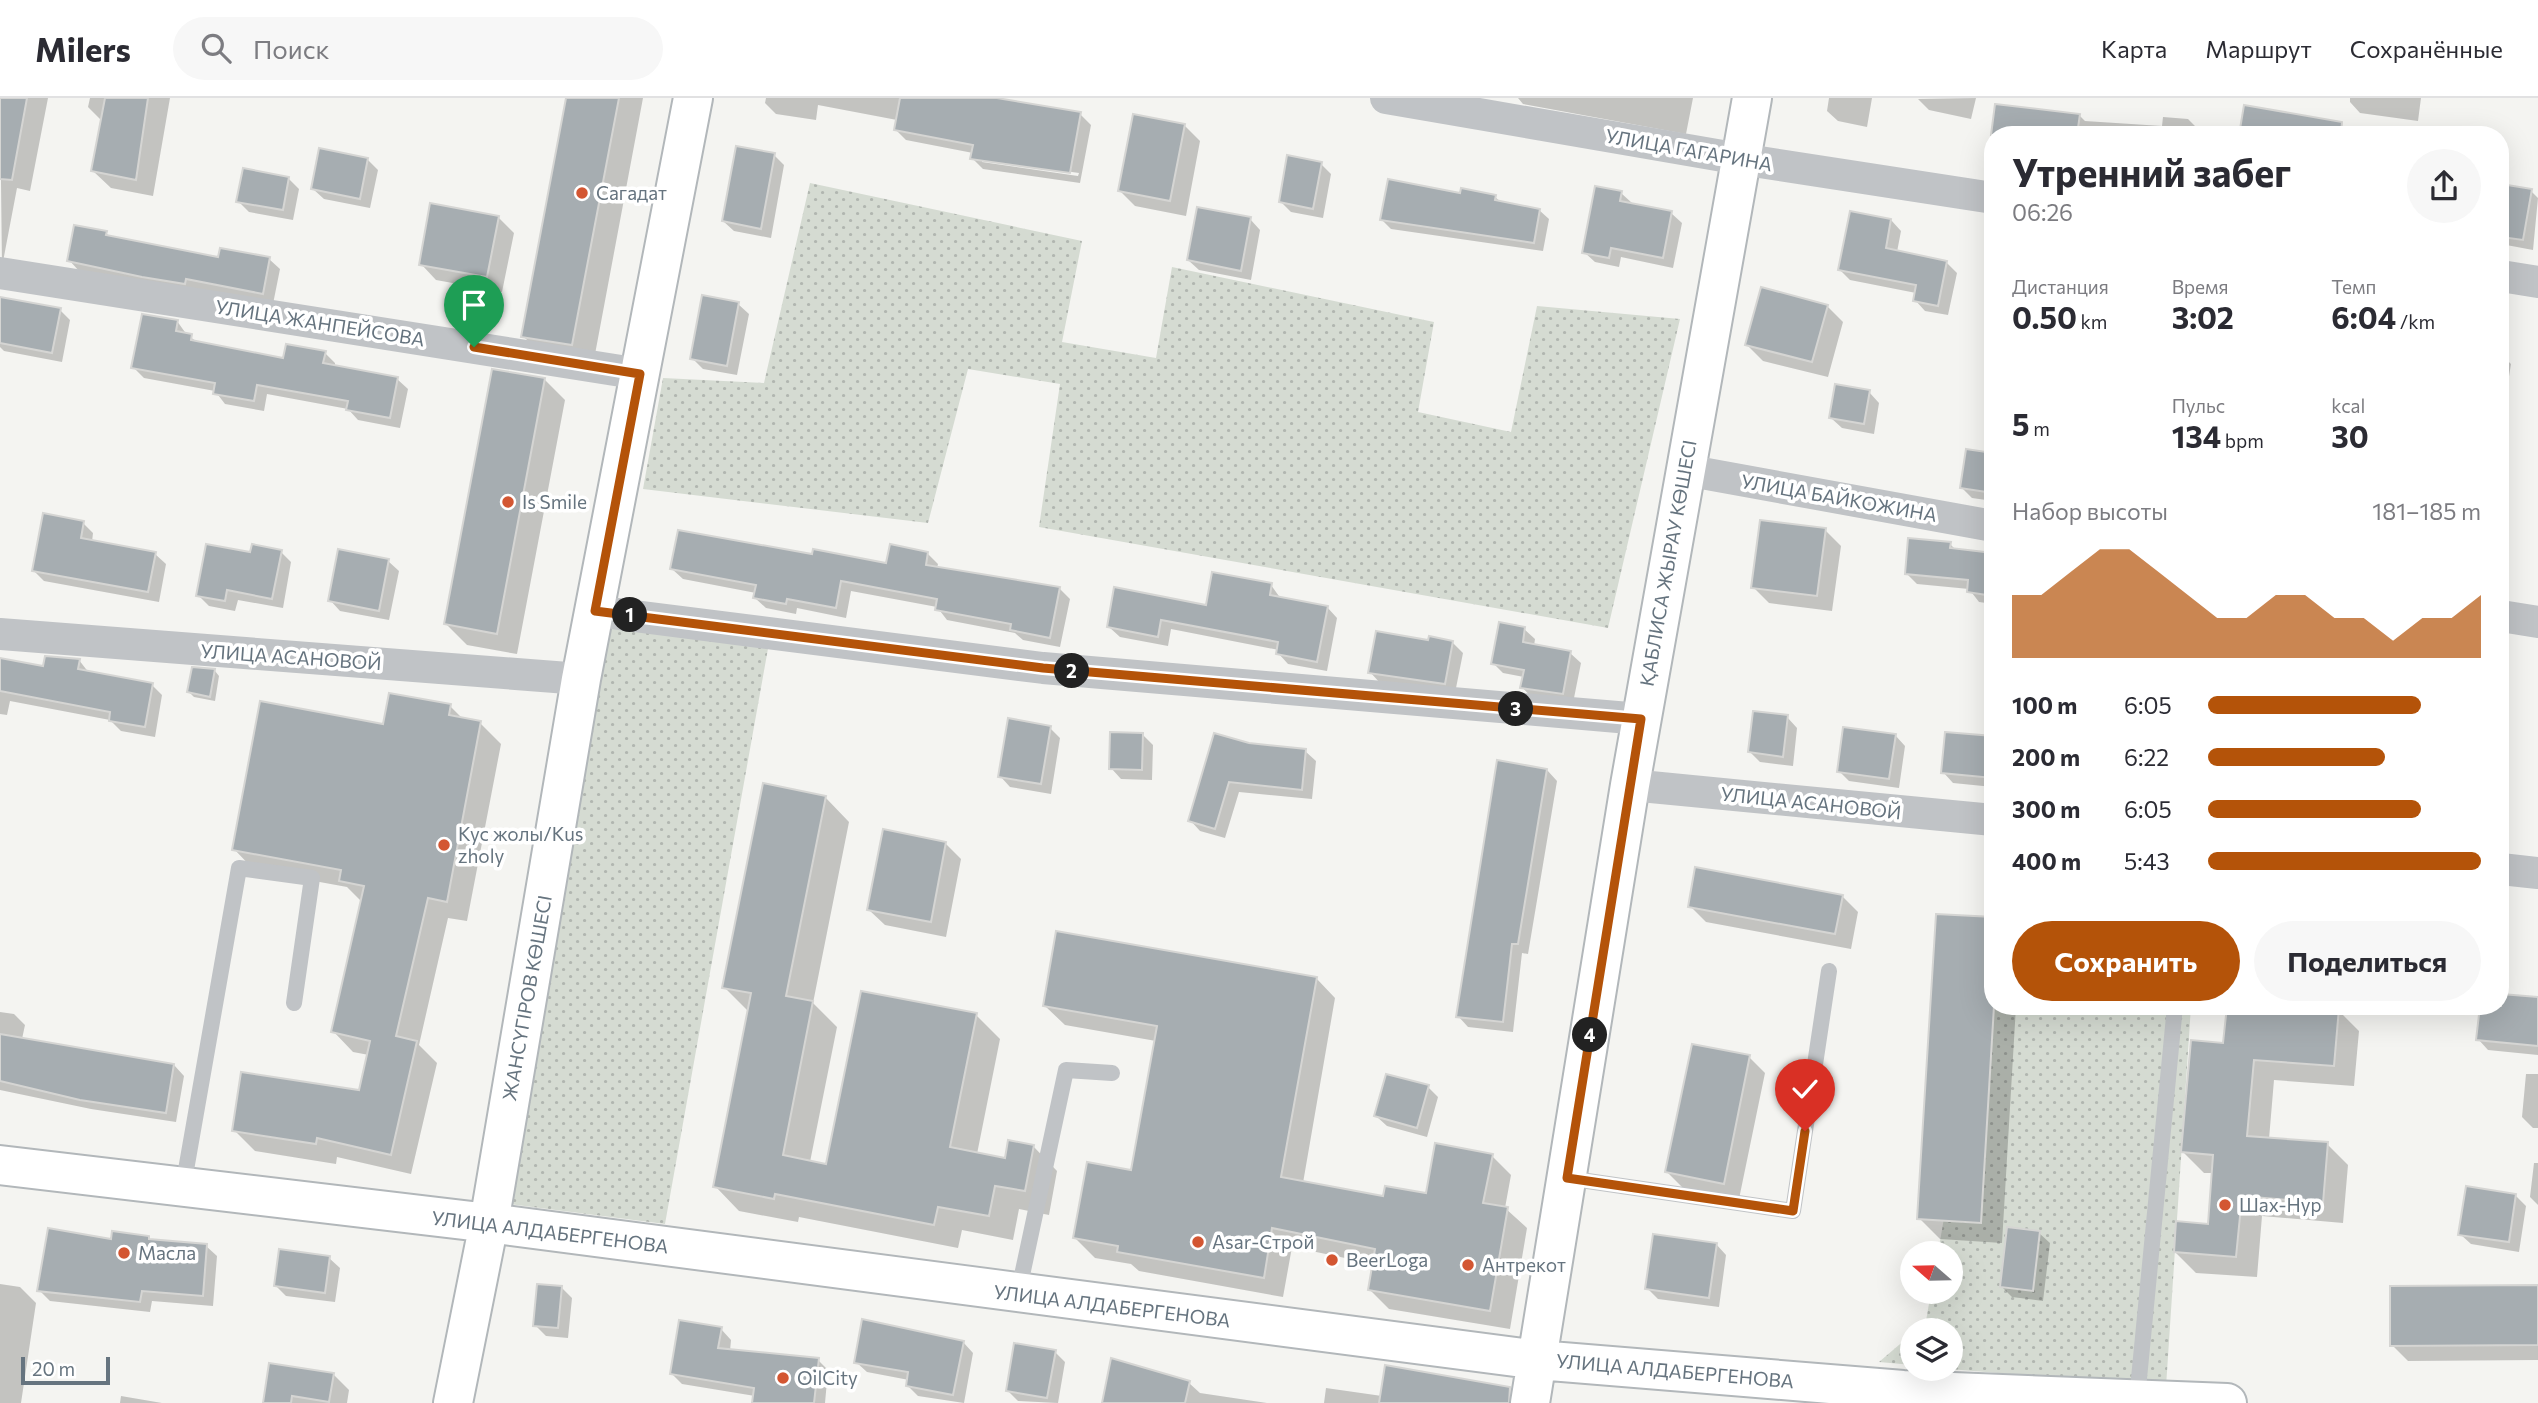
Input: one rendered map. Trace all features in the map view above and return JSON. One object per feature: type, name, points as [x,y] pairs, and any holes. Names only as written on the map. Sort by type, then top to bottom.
[{"type":"street","name":"ЖАНСҮГІРОВ КӨШЕСІ","points":[[453,1403],[489,1223],[581,679],[693,98]]},
{"type":"street","name":"УЛИЦА ГАГАРИНА","points":[[1386,98],[1740,159],[1984,197]]},
{"type":"street","name":"ҚАБЛИСА ЖЫРАУ КӨШЕСІ","points":[[1530,1403],[1641,719],[1752,98]]},
{"type":"street","name":"УЛИЦА ЖАНПЕЙСОВА","points":[[0,274],[640,374]]},
{"type":"street","points":[[2509,277],[2538,282]]},
{"type":"street","name":"УЛИЦА БАЙКОЖИНА","points":[[1685,470],[1984,524]]},
{"type":"street","points":[[595,611],[1043,668],[1641,719]]},
{"type":"street","points":[[2509,617],[2538,622]]},
{"type":"street","name":"УЛИЦА АСАНОВОЙ","points":[[0,634],[581,679]]},
{"type":"street","name":"УЛИЦА АСАНОВОЙ","points":[[1630,785],[1984,819]]},
{"type":"street","points":[[2509,870],[2538,873]]},
{"type":"street","name":"УЛИЦА АЛДАБЕРГЕНОВА","points":[[0,1165],[489,1223],[1538,1360],[1903,1390],[2227,1403]]},
{"type":"lane","points":[[183,1187],[239,868],[312,878],[294,1003]]},
{"type":"lane","points":[[1567,1178],[1793,1211],[1829,971]]},
{"type":"lane","points":[[2137,1399],[2174,1015]]},
{"type":"lane","points":[[1018,1294],[1066,1070],[1112,1073]]},
{"type":"shaded area","points":[[810,183],[1082,241],[1062,342],[1156,358],[1172,267],[1434,322],[1418,412],[1511,432],[1537,306],[1680,319],[1608,628],[1039,527],[1060,384],[968,369],[928,523],[643,489],[663,378],[764,383]]},
{"type":"shaded area","points":[[609,627],[769,643],[665,1224],[509,1204]]},
{"type":"shaded area","points":[[1984,985],[1984,1015],[2190,1015],[2166,1387],[1963,1370],[1963,1318],[1927,1318],[1929,1304],[1964,1304],[1964,1241],[1940,1241]]},
{"type":"shaded area","points":[[1900,1344],[1900,1364],[1879,1362]]},
{"type":"building","points":[[0,98],[27,98],[12,180],[0,179]]},
{"type":"building","points":[[105,98],[148,98],[136,180],[91,171]]},
{"type":"building","points":[[566,98],[619,98],[572,345],[521,337]]},
{"type":"building","points":[[900,98],[997,98],[1081,112],[1070,173],[970,159],[973,145],[894,130]]},
{"type":"building","points":[[1995,104],[2080,114],[2078,126],[1992,126]]},
{"type":"building","points":[[2244,105],[2342,122],[2342,126],[2240,126]]},
{"type":"building","points":[[1133,114],[1185,124],[1170,201],[1118,191]]},
{"type":"building","points":[[736,146],[775,153],[761,229],[722,221]]},
{"type":"building","points":[[319,148],[368,158],[360,199],[311,189]]},
{"type":"building","points":[[1287,155],[1322,162],[1313,209],[1279,202]]},
{"type":"building","points":[[243,168],[289,177],[283,210],[236,202]]},
{"type":"building","points":[[1388,179],[1460,193],[1461,188],[1496,195],[1495,200],[1540,209],[1534,243],[1380,220]]},
{"type":"building","points":[[2509,185],[2532,189],[2523,240],[2509,238]]},
{"type":"building","points":[[1595,186],[1622,191],[1620,201],[1672,211],[1663,258],[1611,248],[1609,258],[1582,253]]},
{"type":"building","points":[[430,203],[499,216],[487,277],[419,265]]},
{"type":"building","points":[[1197,207],[1251,217],[1241,271],[1187,260]]},
{"type":"building","points":[[1850,211],[1891,219],[1886,248],[1947,261],[1938,306],[1913,301],[1916,285],[1838,270]]},
{"type":"building","points":[[74,225],[107,231],[106,235],[218,257],[220,248],[270,257],[263,294],[186,279],[185,284],[142,277],[67,261]]},
{"type":"building","points":[[1761,287],[1828,305],[1812,362],[1745,345]]},
{"type":"building","points":[[702,295],[739,302],[727,366],[690,359]]},
{"type":"building","points":[[0,297],[61,308],[52,353],[0,343]]},
{"type":"building","points":[[142,314],[178,320],[176,331],[192,334],[191,340],[283,358],[286,344],[326,351],[323,363],[398,377],[390,418],[346,410],[348,401],[257,385],[254,401],[213,394],[215,383],[131,368]]},
{"type":"building","points":[[492,369],[545,378],[497,634],[444,624]]},
{"type":"building","points":[[1835,384],[1870,390],[1864,424],[1829,418]]},
{"type":"building","points":[[1966,449],[1984,452],[1984,492],[1960,488]]},
{"type":"building","points":[[43,513],[84,521],[81,538],[156,552],[148,592],[32,571]]},
{"type":"building","points":[[1760,520],[1826,528],[1817,596],[1751,588]]},
{"type":"building","points":[[678,530],[812,554],[813,549],[886,563],[890,544],[928,552],[926,565],[1060,587],[1050,638],[1010,630],[1011,624],[935,610],[937,599],[841,581],[836,608],[787,599],[786,604],[753,598],[756,585],[670,569]]},
{"type":"building","points":[[1908,538],[1951,542],[1950,548],[1984,552],[1984,595],[1967,592],[1968,580],[1905,574]]},
{"type":"building","points":[[206,544],[250,552],[252,544],[282,550],[272,599],[227,590],[225,601],[196,596]]},
{"type":"building","points":[[338,549],[389,559],[379,611],[328,601]]},
{"type":"building","points":[[1212,572],[1272,583],[1270,595],[1328,606],[1317,662],[1276,654],[1278,642],[1161,620],[1158,637],[1107,627],[1114,587],[1206,605]]},
{"type":"building","points":[[1499,622],[1525,627],[1523,642],[1571,651],[1563,694],[1520,688],[1524,670],[1491,664]]},
{"type":"building","points":[[1376,631],[1428,640],[1429,636],[1453,641],[1445,684],[1368,673]]},
{"type":"building","points":[[45,656],[80,659],[78,669],[153,683],[145,727],[109,721],[110,712],[0,691],[0,658],[43,666]]},
{"type":"building","points":[[192,667],[215,669],[210,697],[187,692]]},
{"type":"building","points":[[389,693],[451,704],[449,715],[481,721],[447,902],[428,898],[396,1036],[417,1041],[391,1155],[317,1138],[316,1144],[232,1131],[241,1072],[359,1090],[370,1041],[331,1032],[364,886],[339,881],[341,870],[232,850],[260,701],[383,724]]},
{"type":"building","points":[[1753,711],[1788,715],[1783,757],[1748,752]]},
{"type":"building","points":[[1008,718],[1051,726],[1041,784],[998,777]]},
{"type":"building","points":[[1843,727],[1896,734],[1889,779],[1837,772]]},
{"type":"building","points":[[1110,732],[1143,733],[1142,770],[1109,769]]},
{"type":"building","points":[[1945,732],[1984,735],[1984,777],[1941,773]]},
{"type":"building","points":[[1214,733],[1249,743],[1306,749],[1302,790],[1229,782],[1215,829],[1188,821]]},
{"type":"building","points":[[1497,760],[1547,769],[1518,944],[1512,944],[1503,1022],[1456,1017]]},
{"type":"building","points":[[763,783],[826,796],[786,996],[813,1001],[783,1155],[826,1164],[861,991],[977,1013],[950,1147],[1005,1158],[1008,1140],[1034,1145],[1025,1191],[995,1186],[989,1216],[938,1207],[934,1225],[775,1194],[774,1199],[713,1187],[751,993],[722,988]]},
{"type":"building","points":[[883,829],[946,842],[931,922],[867,910]]},
{"type":"building","points":[[1695,867],[1843,895],[1835,934],[1688,907]]},
{"type":"building","points":[[1936,914],[1984,917],[1984,1015],[1993,1015],[1981,1223],[1917,1219]]},
{"type":"building","points":[[1056,931],[1317,977],[1281,1177],[1383,1196],[1385,1186],[1426,1193],[1435,1143],[1493,1154],[1483,1203],[1508,1207],[1490,1311],[1368,1290],[1375,1249],[1272,1228],[1264,1278],[1117,1252],[1118,1246],[1073,1238],[1087,1162],[1131,1170],[1157,1026],[1043,1006]]},
{"type":"building","points":[[2509,995],[2538,997],[2538,1046],[2476,1040],[2479,1015],[2509,1015]]},
{"type":"building","points":[[2226,1015],[2338,1015],[2334,1066],[2254,1060],[2247,1136],[2328,1142],[2323,1203],[2242,1196],[2236,1257],[2174,1252],[2176,1221],[2208,1224],[2213,1155],[2181,1152],[2191,1040],[2223,1043]]},
{"type":"building","points":[[0,1034],[174,1064],[166,1113],[80,1100],[0,1081]]},
{"type":"building","points":[[1692,1044],[1750,1055],[1724,1184],[1665,1172]]},
{"type":"building","points":[[1386,1074],[1429,1085],[1417,1128],[1374,1116]]},
{"type":"building","points":[[2466,1186],[2516,1194],[2509,1242],[2458,1235]]},
{"type":"building","points":[[2007,1227],[2040,1231],[2033,1291],[2000,1287]]},
{"type":"building","points":[[48,1228],[111,1239],[112,1231],[149,1236],[149,1239],[207,1244],[203,1296],[142,1291],[140,1302],[37,1291]]},
{"type":"building","points":[[1653,1234],[1717,1243],[1709,1298],[1645,1289]]},
{"type":"building","points":[[279,1249],[330,1256],[325,1293],[274,1286]]},
{"type":"building","points":[[537,1284],[562,1286],[558,1328],[533,1326]]},
{"type":"building","points":[[2538,1285],[2538,1345],[2390,1346],[2390,1286]]},
{"type":"building","points":[[862,1319],[964,1341],[953,1395],[906,1386],[908,1372],[854,1363]]},
{"type":"building","points":[[679,1320],[722,1327],[718,1348],[819,1358],[814,1403],[752,1403],[754,1388],[670,1374]]},
{"type":"building","points":[[1014,1343],[1056,1350],[1047,1398],[1006,1391]]},
{"type":"building","points":[[1111,1358],[1190,1381],[1185,1403],[1102,1403]]},
{"type":"building","points":[[269,1363],[334,1373],[329,1402],[292,1396],[291,1403],[263,1403]]},
{"type":"building","points":[[1385,1365],[1510,1387],[1509,1403],[1379,1403]]},
{"type":"place","name":"Сагадат","points":[[582,193]]},
{"type":"place","name":"Is Smile","points":[[508,502]]},
{"type":"place","name":"Кус жолы/Kus zholy","points":[[444,845]]},
{"type":"place","name":"Шах-Нур","points":[[2225,1205]]},
{"type":"place","name":"Asar-Строй","points":[[1198,1242]]},
{"type":"place","name":"Масла","points":[[124,1253]]},
{"type":"place","name":"BeerLoga","points":[[1332,1260]]},
{"type":"place","name":"Антрекот","points":[[1468,1265]]},
{"type":"place","name":"OilCity","points":[[783,1378]]},
{"type":"route","points":[[474,347],[640,374],[595,611],[1043,668],[1641,719],[1567,1178],[1793,1211],[1805,1131]]}]
